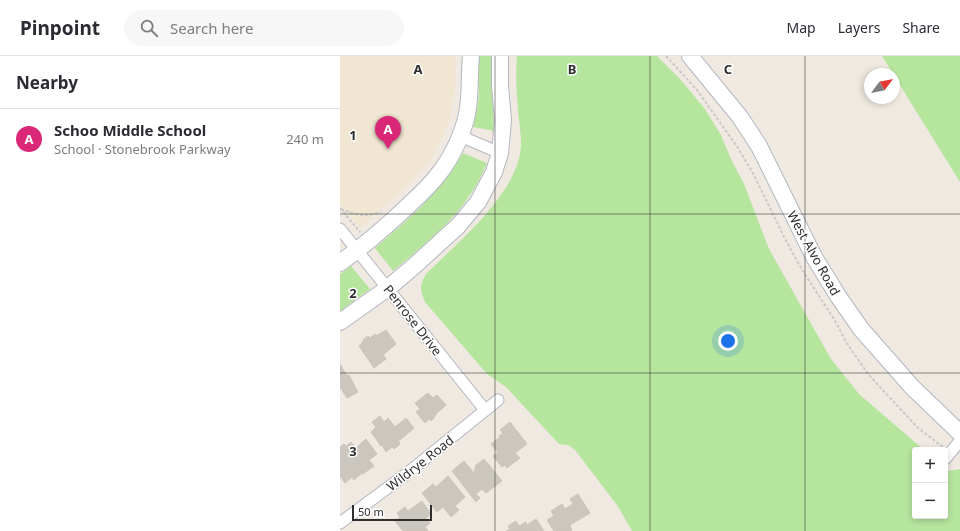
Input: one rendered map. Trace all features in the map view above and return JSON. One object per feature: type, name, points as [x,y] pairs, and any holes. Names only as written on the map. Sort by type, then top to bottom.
[{"type":"street","points":[[340,263],[382,231],[429,185],[452,155],[465,122],[469,103],[471,56]]},
{"type":"street","points":[[340,322],[388,288],[440,244],[470,213],[478,202],[486,188],[500,153],[503,120],[500,86],[500,56]]},
{"type":"street","name":"West Alvo Road","points":[[690,56],[740,117],[758,146],[814,257],[838,296],[861,329],[912,387],[960,433]]},
{"type":"street","points":[[460,136],[500,153]]},
{"type":"street","name":"Penrose Drive","points":[[340,229],[485,410]]},
{"type":"street","name":"Wildrye Road","points":[[340,523],[405,475],[498,400]]},
{"type":"street","points":[[948,455],[960,441]]},
{"type":"path","points":[[340,208],[351,213],[367,215],[376,214],[386,210]]},
{"type":"path","points":[[340,208],[360,232]]},
{"type":"shaded area","points":[[340,56],[455,56],[455,87],[449,121],[442,139],[431,159],[394,198],[360,228],[340,203]]},
{"type":"green space","points":[[478,56],[492,56],[491,86],[494,131],[473,127],[479,95]]},
{"type":"green space","points":[[517,56],[657,56],[680,79],[705,109],[721,135],[744,184],[769,249],[831,359],[859,394],[921,447],[912,447],[912,519],[948,519],[948,470],[960,469],[960,531],[632,531],[617,505],[575,450],[568,445],[559,444],[506,387],[487,374],[425,302],[421,291],[421,285],[426,274],[470,231],[499,198],[510,180],[518,162],[521,135],[516,88]]},
{"type":"green space","points":[[882,56],[960,56],[960,182],[900,85],[900,68],[889,68]]},
{"type":"green space","points":[[463,153],[487,163],[479,180],[459,210],[447,223],[393,271],[375,248],[424,204],[454,167]]},
{"type":"green space","points":[[351,266],[370,289],[340,311],[340,274]]},
{"type":"building","points":[[386,330],[396,344],[383,355],[386,359],[374,368],[359,346],[368,336],[370,338],[375,334],[376,336]]},
{"type":"building","points":[[340,364],[347,376],[349,375],[358,392],[347,398],[340,387]]},
{"type":"building","points":[[428,393],[433,398],[437,395],[446,405],[431,421],[429,419],[425,423],[416,412],[420,409],[415,403]]},
{"type":"building","points":[[380,416],[384,422],[388,418],[395,427],[406,418],[414,428],[398,440],[400,444],[394,449],[392,447],[386,452],[371,432],[376,427],[372,422]]},
{"type":"building","points":[[510,422],[527,444],[515,453],[520,458],[507,468],[505,465],[502,467],[493,456],[498,453],[491,444],[503,433],[500,430]]},
{"type":"building","points":[[366,439],[377,454],[369,460],[374,466],[354,480],[352,477],[345,483],[340,476],[340,447],[344,444],[346,446],[351,442],[356,448]]},
{"type":"building","points":[[484,459],[502,481],[486,493],[482,489],[476,494],[480,498],[476,502],[452,471],[464,461],[474,473],[475,466]]},
{"type":"building","points":[[448,476],[465,497],[455,506],[459,510],[451,517],[443,507],[437,512],[422,493],[433,484],[436,487]]},
{"type":"building","points":[[578,494],[590,513],[570,525],[572,531],[554,531],[547,520],[554,516],[551,511],[562,504],[565,509],[573,504],[570,499]]},
{"type":"building","points":[[422,501],[431,514],[426,518],[430,523],[425,527],[428,531],[403,531],[395,521],[400,517],[397,513],[405,507],[408,511]]},
{"type":"building","points":[[536,519],[544,531],[506,531],[510,529],[508,526],[516,521],[519,526],[526,522],[527,525]]},
{"type":"place","name":"Schoo Middle School","points":[[388,149]]}]
